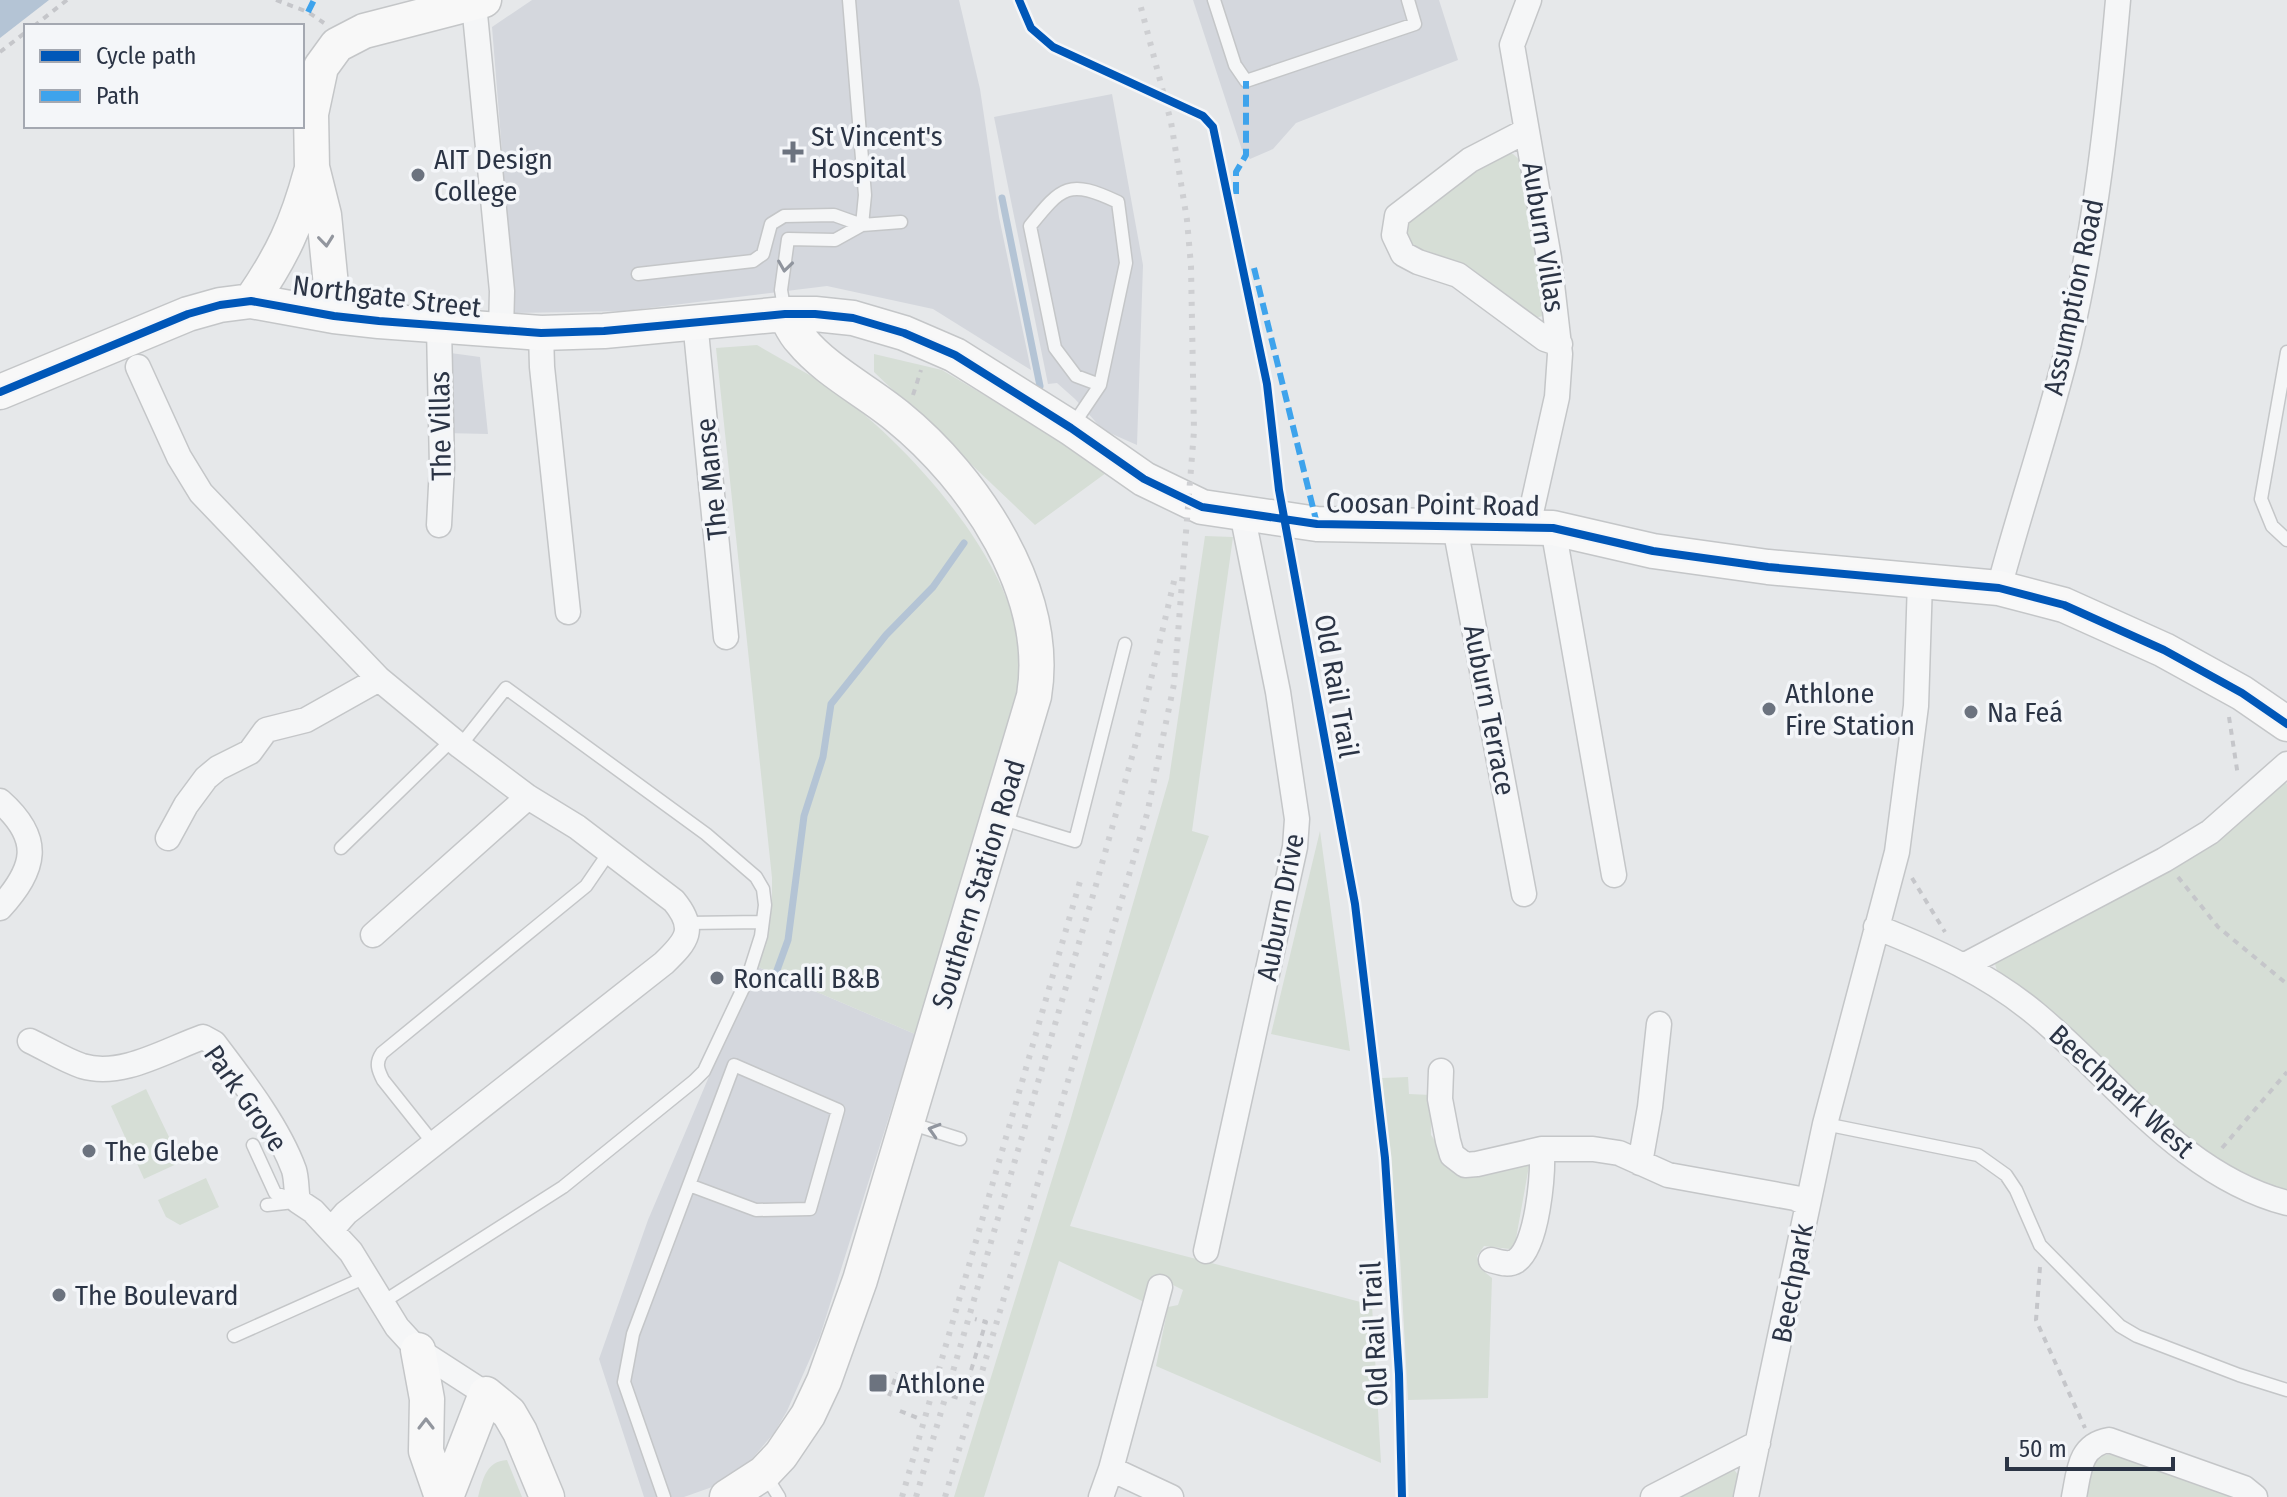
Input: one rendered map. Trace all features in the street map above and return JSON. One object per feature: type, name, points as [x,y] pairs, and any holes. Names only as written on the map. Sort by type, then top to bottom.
[{"type":"street","name":"Assumption Road","points":[[1999,588],[2068,345],[2084,267],[2107,116],[2118,0]]},
{"type":"street","points":[[334,316],[324,215],[312,167],[311,114],[321,67],[337,45],[364,31],[479,2],[502,291],[501,332]]},
{"type":"street","name":"Auburn Villas","points":[[1526,8],[1512,45],[1549,258],[1560,344],[1557,397],[1540,527]]},
{"type":"street","name":"Auburn Villas","points":[[1526,131],[1470,160],[1397,216],[1394,235],[1403,254],[1458,275],[1545,339],[1560,344]]},
{"type":"street","points":[[251,301],[278,262],[299,217],[312,167]]},
{"type":"street","name":"Northgate Street","points":[[0,392],[188,314],[251,301],[334,316],[541,333],[604,331],[785,314]]},
{"type":"street","name":"Coosan Point Road","points":[[785,314],[853,318],[904,333],[955,355],[1071,428],[1144,479],[1198,506],[1317,524],[1540,527],[1653,551],[1768,567],[1999,588],[2064,605],[2164,650],[2242,693],[2287,724]]},
{"type":"street","name":"Southern Station Road","points":[[727,1497],[771,1485],[781,1455],[808,1415],[824,1381],[860,1280],[1034,696],[1038,673],[1036,637],[1015,571],[982,510],[928,445],[899,417],[800,340],[785,314]]},
{"type":"street","name":"The Manse","points":[[695,321],[726,637]]},
{"type":"street","name":"The Villas","points":[[439,327],[442,467],[439,525]]},
{"type":"street","points":[[541,333],[568,612]]},
{"type":"street","points":[[138,367],[182,464],[201,493],[379,679],[528,797],[610,851],[674,901],[685,914],[686,938],[664,963],[346,1213],[332,1229]]},
{"type":"street","name":"Auburn Drive","points":[[1206,1251],[1295,847],[1297,819],[1278,692],[1242,513]]},
{"type":"street","name":"Auburn Terrace","points":[[1455,527],[1524,894]]},
{"type":"street","points":[[1540,527],[1614,875]]},
{"type":"street","points":[[1825,1124],[1897,852],[1916,706],[1920,581]]},
{"type":"street","points":[[168,838],[186,805],[206,778],[218,768],[250,752],[270,727],[306,720],[379,679]]},
{"type":"street","points":[[1965,965],[2164,860],[2210,832],[2287,764]]},
{"type":"street","points":[[373,935],[528,797]]},
{"type":"street","points":[[0,801],[20,823],[30,855],[24,878],[0,908]]},
{"type":"street","name":"Beechpark West","points":[[1876,927],[1965,965],[2037,1015],[2153,1124],[2208,1166],[2249,1189],[2287,1203]]},
{"type":"street","points":[[1640,1163],[1652,1096],[1659,1024]]},
{"type":"street","name":"Park Grove","points":[[30,1041],[80,1065],[110,1069],[136,1063],[203,1037],[214,1043],[264,1115],[282,1148],[294,1172],[298,1201]]},
{"type":"street","points":[[1441,1071],[1443,1121],[1452,1155],[1465,1165],[1542,1149],[1593,1149],[1619,1153],[1668,1175],[1795,1198],[1808,1204]]},
{"type":"street","name":"Beechpark","points":[[1746,1497],[1825,1124]]},
{"type":"street","points":[[1491,1260],[1512,1263],[1519,1260],[1537,1216],[1542,1149]]},
{"type":"street","points":[[298,1201],[332,1229],[351,1252],[397,1327],[418,1350],[486,1394],[509,1413],[547,1497]]},
{"type":"street","points":[[1101,1497],[1160,1287]]},
{"type":"street","points":[[418,1350],[427,1399],[426,1451],[444,1497]]},
{"type":"street","points":[[444,1497],[486,1394]]},
{"type":"street","points":[[2074,1497],[2082,1457],[2094,1445],[2109,1440],[2244,1488],[2255,1497]]},
{"type":"street","points":[[1653,1497],[1758,1443]]},
{"type":"street","points":[[1111,1469],[1171,1497]]},
{"type":"lane","points":[[849,0],[865,195],[862,225]]},
{"type":"lane","points":[[1214,0],[1235,65],[1246,81],[1415,24],[1408,0]]},
{"type":"lane","points":[[1071,428],[1100,385],[1126,263],[1118,202],[1094,191],[1068,188],[1052,199],[1030,226],[1055,348],[1076,376],[1100,385]]},
{"type":"lane","points":[[638,274],[753,261],[763,254],[771,224],[784,216],[834,215],[862,225],[901,222]]},
{"type":"lane","points":[[785,314],[781,290],[788,239],[835,240],[862,225]]},
{"type":"lane","points":[[2287,352],[2261,499],[2272,526],[2287,540]]},
{"type":"lane","points":[[998,817],[1075,841],[1125,644]]},
{"type":"lane","points":[[341,848],[456,743],[506,688],[706,834],[756,877],[765,900],[761,936],[747,980],[704,1071],[563,1187],[383,1302]]},
{"type":"lane","points":[[434,1144],[383,1080],[378,1070],[382,1053],[586,886],[610,851]]},
{"type":"lane","points":[[687,923],[762,922]]},
{"type":"lane","points":[[664,1497],[624,1382],[633,1334],[734,1065],[838,1110],[810,1209],[756,1210],[689,1185]]},
{"type":"lane","points":[[907,1123],[960,1139]]},
{"type":"lane","points":[[1825,1124],[1978,1155],[2006,1175],[2016,1190],[2040,1245],[2120,1326],[2239,1375],[2287,1390]]},
{"type":"lane","points":[[253,1145],[275,1193],[298,1201]]},
{"type":"lane","points":[[267,1205],[298,1201]]},
{"type":"lane","points":[[234,1336],[366,1277]]},
{"type":"path","points":[[37,24],[67,0]]},
{"type":"path","points":[[48,24],[78,0]]},
{"type":"path","points":[[276,0],[308,12],[328,25]]},
{"type":"path","points":[[0,52],[24,34]]},
{"type":"path","points":[[0,63],[24,44]]},
{"type":"path","points":[[2242,693],[2228,708],[2242,806]]},
{"type":"path","points":[[1897,852],[1965,965]]},
{"type":"path","points":[[2164,860],[2218,927],[2287,984]]},
{"type":"path","points":[[2208,1166],[2287,1072]]},
{"type":"path","points":[[2040,1245],[2036,1320],[2094,1445]]},
{"type":"path","points":[[952,1396],[963,1396],[986,1322],[975,1319]]},
{"type":"path","points":[[889,1396],[897,1373]]},
{"type":"path","points":[[900,1411],[918,1418]]},
{"type":"shaded area","name":"St Vincent's Hospital","points":[[532,0],[959,0],[980,89],[999,217],[1031,370],[933,309],[827,286],[625,311],[515,313],[492,27]]},
{"type":"shaded area","points":[[1193,0],[1439,0],[1458,60],[1296,123],[1273,149],[1250,159],[1242,150]]},
{"type":"shaded area","points":[[1112,94],[1143,265],[1137,445],[1103,430],[1057,383],[1048,384],[994,117]]},
{"type":"shaded area","points":[[1513,154],[1522,162],[1546,313],[1534,318],[1411,246],[1405,231],[1410,215],[1486,158]]},
{"type":"shaded area","points":[[757,345],[826,385],[884,432],[914,462],[969,530],[991,566],[1007,601],[1017,635],[1017,690],[915,1034],[756,966],[772,908],[772,878],[716,348]]},
{"type":"shaded area","points":[[443,352],[480,357],[488,434],[445,433]]},
{"type":"shaded area","points":[[874,354],[942,370],[1110,470],[1035,525],[874,372]]},
{"type":"shaded area","points":[[1205,536],[1233,537],[1192,831],[1209,836],[1070,1226],[1372,1305],[1381,1463],[1156,1366],[1168,1307],[1178,1305],[1183,1290],[1153,1275],[1144,1302],[1059,1261],[984,1497],[954,1497],[1071,1118],[1169,779]]},
{"type":"shaded area","points":[[2284,781],[2287,784],[2287,1194],[2224,1163],[2196,1143],[2059,1019],[1998,974],[1995,964]]},
{"type":"shaded area","points":[[1320,831],[1350,1051],[1271,1034]]},
{"type":"shaded area","points":[[756,966],[915,1034],[820,1336],[787,1411],[774,1433],[751,1460],[715,1486],[684,1497],[644,1497],[599,1359],[648,1220]]},
{"type":"shaded area","points":[[1408,1077],[1409,1094],[1431,1095],[1431,1135],[1451,1163],[1526,1161],[1529,1166],[1515,1244],[1510,1249],[1484,1246],[1477,1256],[1481,1269],[1492,1278],[1488,1398],[1408,1400],[1400,1257],[1382,1078]]},
{"type":"shaded area","points":[[146,1089],[181,1162],[144,1179],[111,1106]]},
{"type":"shaded area","points":[[206,1178],[219,1207],[180,1225],[166,1217],[158,1200]]},
{"type":"shaded area","points":[[2119,1453],[2233,1497],[2083,1497],[2091,1462],[2099,1456]]},
{"type":"shaded area","points":[[507,1460],[522,1497],[478,1497],[490,1467]]},
{"type":"shaded area","points":[[1732,1467],[1739,1476],[1737,1497],[1671,1497]]},
{"type":"water","points":[[0,0],[49,0],[0,38]]},
{"type":"waterway","points":[[1002,198],[1040,386]]},
{"type":"waterway","points":[[776,973],[788,940],[804,816],[823,757],[831,704],[886,635],[933,587],[964,543]]},
{"type":"railway","points":[[945,1497],[1147,814],[1174,684],[1194,431],[1191,266],[1171,122],[1139,0]]},
{"type":"railway","points":[[916,1497],[1096,885],[1137,739],[1175,577]]},
{"type":"railway","points":[[902,1497],[1081,878]]},
{"type":"marked path","points":[[308,12],[314,0]]},
{"type":"marked path","points":[[1236,194],[1236,172],[1246,155],[1246,81]]},
{"type":"marked path","points":[[1254,268],[1317,524]]},
{"type":"cycle path","name":"Old Rail Trail","points":[[1019,0],[1031,28],[1053,47],[1203,116],[1213,127],[1267,384],[1279,490],[1355,904],[1385,1158],[1399,1374],[1402,1497]]},
{"type":"cycle path","points":[[0,392],[188,314],[251,301],[379,321],[541,333],[604,331],[785,314],[853,318],[904,333],[955,355],[1071,428],[1144,479],[1202,507],[1317,524],[1553,528],[1653,551],[1768,567],[1999,588],[2064,605],[2164,650],[2242,693],[2287,724]]},
{"type":"place","name":"St Vincent's Hospital","points":[[793,152]]},
{"type":"place","name":"AIT Design College","points":[[418,175]]},
{"type":"place","name":"Athlone Fire Station","points":[[1769,709]]},
{"type":"place","name":"Na Feá","points":[[1971,712]]},
{"type":"place","name":"Roncalli B&B","points":[[717,978]]},
{"type":"place","name":"The Glebe","points":[[89,1151]]},
{"type":"place","name":"The Boulevard","points":[[59,1295]]},
{"type":"place","name":"Athlone","points":[[878,1383]]}]
